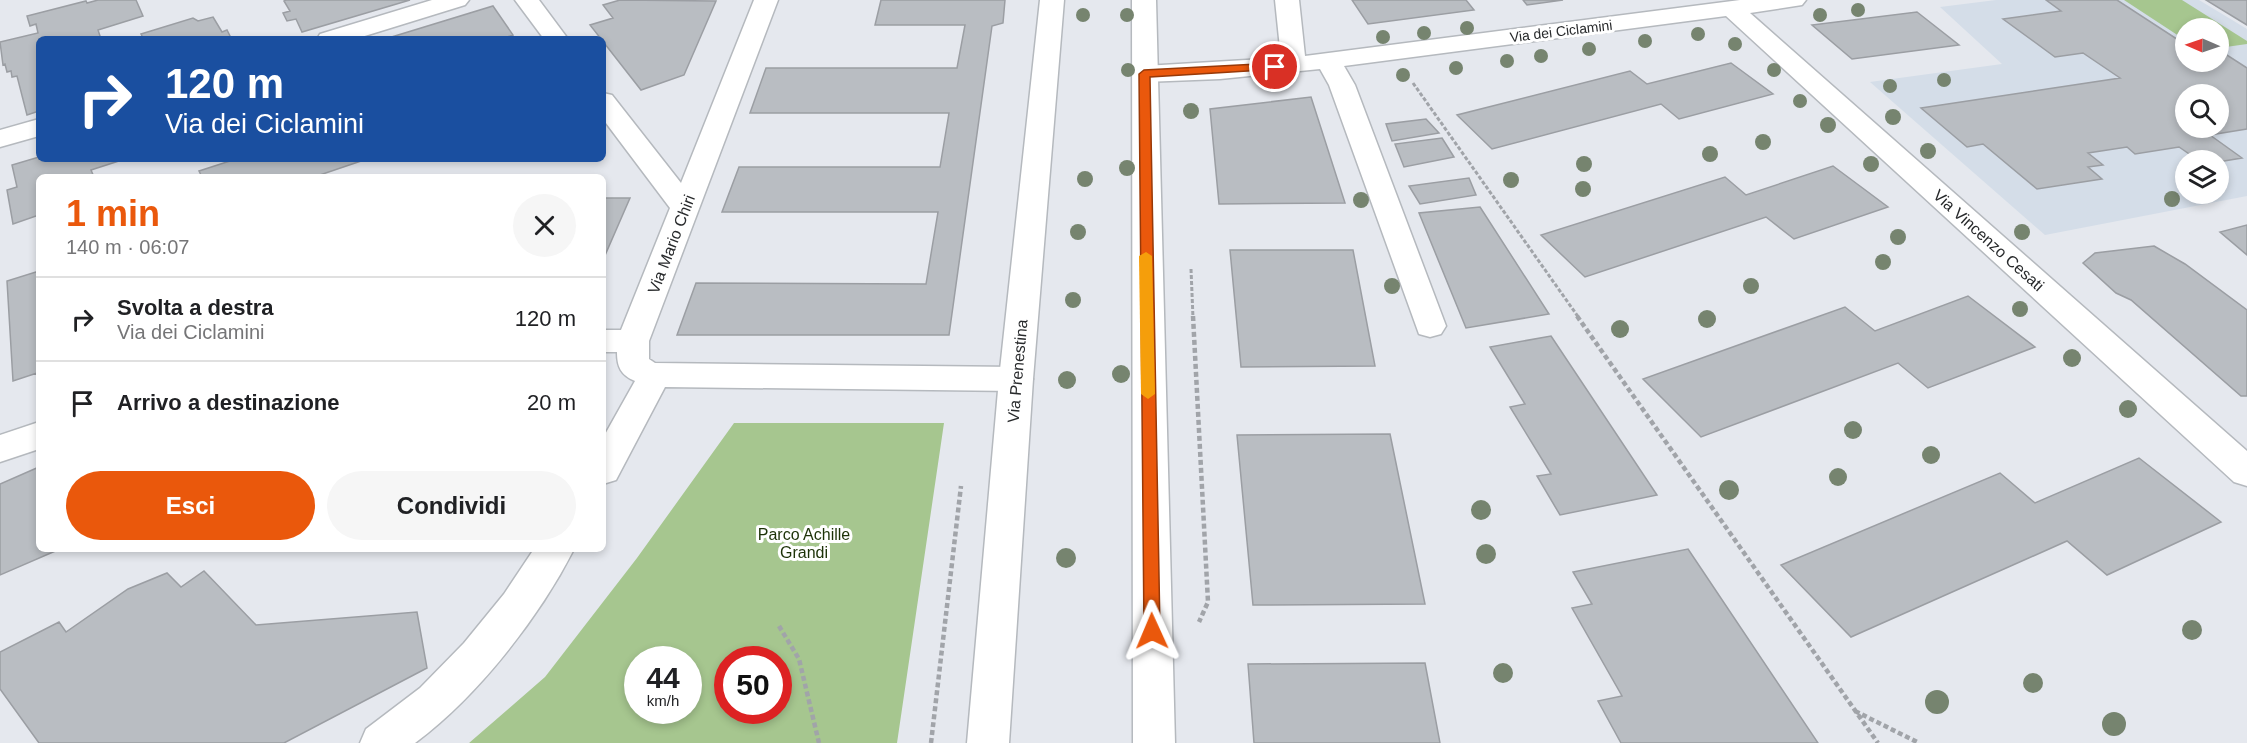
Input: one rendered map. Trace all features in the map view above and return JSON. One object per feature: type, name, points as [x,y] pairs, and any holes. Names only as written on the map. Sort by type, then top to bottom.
[{"type":"street","points":[[338,36],[457,0]]},
{"type":"street","points":[[527,0],[554,36]]},
{"type":"street","name":"Via Mario Chiri","points":[[655,375],[643,372],[633,364],[618,341],[685,208],[766,0]]},
{"type":"street","name":"Via Prenestina","points":[[988,743],[1016,379],[1052,0]]},
{"type":"street","points":[[1144,0],[1154,743]]},
{"type":"street","points":[[1287,0],[1294,65]]},
{"type":"street","name":"Via dei Ciclamini","points":[[1144,74],[1328,62],[1794,0]]},
{"type":"street","name":"Via Vincenzo Cesati","points":[[1732,9],[2247,472]]},
{"type":"street","points":[[1328,62],[1342,85],[1430,326]]},
{"type":"street","points":[[606,105],[685,208]]},
{"type":"street","points":[[0,139],[36,128]]},
{"type":"street","points":[[606,465],[655,375],[1016,379]]},
{"type":"street","points":[[0,449],[36,436]]},
{"type":"street","points":[[381,743],[412,722],[471,667],[553,552]]},
{"type":"path","points":[[1409,78],[1878,743]]},
{"type":"path","points":[[1191,259],[1208,602]]},
{"type":"path","points":[[932,743],[962,475]]},
{"type":"path","points":[[779,626],[799,659],[819,743]]},
{"type":"path","points":[[1854,711],[1919,743]]},
{"type":"shaded area","points":[[1996,0],[2199,0],[2229,18],[2175,18],[2175,72],[2229,72],[2229,18],[2247,29],[2247,196],[2229,199],[2229,150],[2175,150],[2175,204],[2206,204],[2045,235],[1870,82],[2002,64],[1940,7]]},
{"type":"green space","points":[[2124,0],[2182,0],[2211,18],[2175,18],[2175,33]]},
{"type":"green space","points":[[2229,30],[2247,41],[2247,44],[2229,47]]},
{"type":"green space","name":"Parco Achille Grandi","points":[[734,423],[944,423],[897,743],[469,743],[545,677],[637,558]]},
{"type":"building","points":[[98,0],[136,0],[143,16],[98,30],[100,36],[36,36],[36,112],[27,115],[17,76],[12,77],[11,71],[7,72],[5,64],[3,65],[0,42],[38,33],[36,24],[30,26],[27,16],[86,1],[87,3]]},
{"type":"building","points":[[286,0],[410,0],[302,32],[296,19],[287,21],[283,13],[290,11],[284,1]]},
{"type":"building","points":[[620,0],[716,1],[684,75],[641,90],[606,45],[606,36],[599,36],[590,25],[613,18],[603,5]]},
{"type":"building","points":[[881,0],[1005,0],[1003,23],[992,26],[949,335],[677,335],[696,283],[926,284],[938,212],[722,212],[739,167],[940,167],[949,113],[750,113],[766,68],[957,68],[965,25],[875,25]]},
{"type":"building","points":[[1352,0],[1466,0],[1474,10],[1368,24]]},
{"type":"building","points":[[1523,0],[1563,0],[1527,5]]},
{"type":"building","points":[[2046,0],[2117,0],[2175,38],[2175,72],[2229,72],[2229,56],[2247,68],[2247,129],[2229,132],[2229,84],[2175,84],[2175,138],[2214,138],[2242,158],[2229,160],[2229,150],[2183,150],[2179,147],[2135,154],[2127,147],[2088,153],[2103,165],[2088,167],[2102,179],[2037,189],[1983,144],[1967,147],[1921,108],[2120,78],[2083,53],[2055,57],[2003,19],[2061,11]]},
{"type":"building","points":[[2206,0],[2247,0],[2247,25]]},
{"type":"building","points":[[493,6],[513,35],[510,36],[395,36]]},
{"type":"building","points":[[1917,12],[1959,45],[1852,59],[1812,25]]},
{"type":"building","points":[[213,17],[222,32],[227,30],[230,36],[142,36],[141,34],[193,18],[198,21]]},
{"type":"building","points":[[1731,63],[1773,94],[1679,119],[1661,104],[1492,149],[1457,115],[1630,71],[1647,84]]},
{"type":"building","points":[[1311,97],[1345,203],[1219,204],[1210,109]]},
{"type":"building","points":[[1426,119],[1439,133],[1392,141],[1386,124]]},
{"type":"building","points":[[1442,138],[1454,157],[1404,167],[1395,144]]},
{"type":"building","points":[[36,158],[36,162],[116,162],[91,170],[93,174],[36,174],[36,216],[13,224],[7,190],[17,187],[12,165]]},
{"type":"building","points":[[227,162],[358,162],[323,174],[200,174],[199,171]]},
{"type":"building","points":[[1833,166],[1888,207],[1794,239],[1766,217],[1585,277],[1541,235],[1725,177],[1746,195]]},
{"type":"building","points":[[1469,178],[1476,195],[1420,204],[1409,186]]},
{"type":"building","points":[[606,198],[630,198],[606,253]]},
{"type":"building","points":[[1480,207],[1549,314],[1466,328],[1419,213]]},
{"type":"building","points":[[2247,225],[2247,255],[2220,232]]},
{"type":"building","points":[[2154,246],[2185,264],[2247,310],[2247,396],[2241,396],[2131,300],[2116,293],[2083,263],[2095,253]]},
{"type":"building","points":[[1230,250],[1353,250],[1375,366],[1241,367]]},
{"type":"building","points":[[36,272],[36,373],[13,381],[7,281]]},
{"type":"building","points":[[1968,296],[2035,347],[1928,388],[1898,363],[1701,437],[1643,379],[1845,307],[1875,331]]},
{"type":"building","points":[[1551,336],[1657,495],[1560,515],[1537,476],[1551,474],[1510,407],[1525,404],[1490,347]]},
{"type":"building","points":[[1390,434],[1425,604],[1253,605],[1237,435]]},
{"type":"building","points":[[2139,458],[2221,522],[2107,575],[2067,541],[1851,637],[1781,565],[2000,473],[2035,503]]},
{"type":"building","points":[[36,468],[36,552],[53,552],[0,575],[0,484]]},
{"type":"building","points":[[1688,549],[1818,743],[1621,743],[1598,701],[1622,696],[1572,608],[1592,604],[1573,572]]},
{"type":"building","points":[[204,571],[256,625],[417,612],[427,668],[284,743],[39,743],[0,689],[0,652],[59,622],[66,632],[128,589],[167,573],[181,587]]},
{"type":"building","points":[[1425,663],[1440,743],[1254,743],[1248,664]]},
{"type":"slow traffic","points":[[1146,256],[1148,394]]},
{"type":"route","points":[[1152,631],[1144,74],[1275,67]]}]
